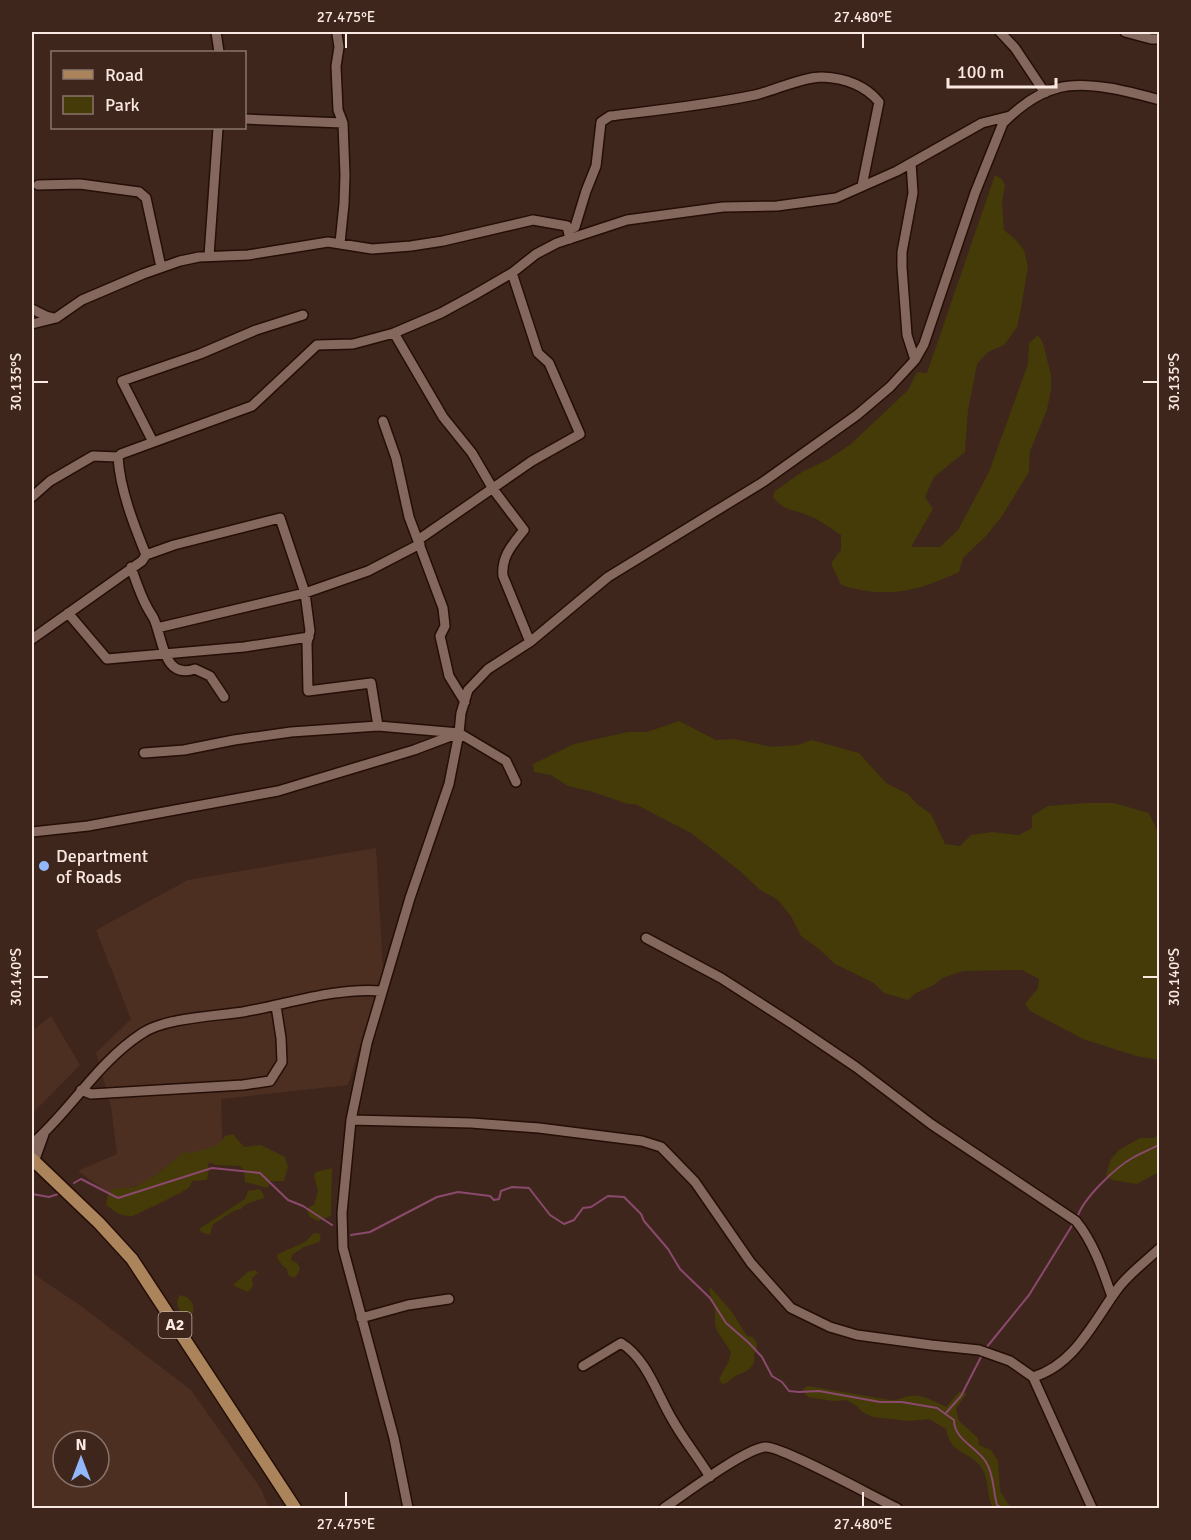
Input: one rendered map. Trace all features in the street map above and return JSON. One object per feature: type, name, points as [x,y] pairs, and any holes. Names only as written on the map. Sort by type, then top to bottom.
[{"type":"main road","name":"A2","points":[[32,1161],[99,1223],[132,1259],[295,1509]]},
{"type":"street","points":[[216,32],[219,51]]},
{"type":"street","points":[[1000,32],[1015,48],[1045,93]]},
{"type":"street","points":[[1125,32],[1160,39]]},
{"type":"street","points":[[337,34],[339,47],[336,66],[338,110],[343,123],[344,204],[340,243]]},
{"type":"street","points":[[569,234],[575,227],[596,166],[601,122],[610,116],[702,106],[759,94],[820,77],[846,81],[869,90],[879,102],[862,186]]},
{"type":"street","points":[[408,1509],[394,1438],[343,1248],[342,1213],[351,1120],[367,1043],[436,817],[449,783],[468,690],[488,669],[530,642],[608,577],[763,482],[857,415],[890,387],[915,360],[924,344],[975,193],[1004,123],[1010,116],[1028,102],[1059,87],[1090,86],[1137,93],[1160,100]]},
{"type":"street","points":[[146,555],[126,499],[119,469],[118,458],[121,454],[252,406],[317,345],[353,344],[394,333],[441,313],[512,273],[536,254],[569,234],[627,219],[723,207],[777,206],[836,198],[911,163],[982,123],[1010,116]]},
{"type":"street","points":[[246,119],[343,123]]},
{"type":"street","points":[[209,256],[218,129]]},
{"type":"street","points":[[911,163],[913,194],[902,252],[902,267],[907,335],[915,360]]},
{"type":"street","points":[[38,185],[80,184],[139,192],[146,198],[161,267]]},
{"type":"street","points":[[32,324],[56,318],[82,300],[161,267],[209,256],[248,255],[305,245],[340,243],[372,249],[411,246],[533,220],[567,226],[569,234]]},
{"type":"street","points":[[157,628],[305,593],[368,571],[419,542],[532,461],[580,434],[549,363],[538,353],[512,273]]},
{"type":"street","points":[[32,309],[56,318]]},
{"type":"street","points":[[153,441],[122,381],[200,354],[256,330],[303,315]]},
{"type":"street","points":[[394,333],[443,417],[481,466],[493,489],[524,530],[503,559],[502,567],[503,576],[530,642]]},
{"type":"street","points":[[383,421],[396,458],[409,516],[443,608],[445,626],[440,636],[449,676],[465,702]]},
{"type":"street","points":[[32,497],[50,481],[93,456],[118,458]]},
{"type":"street","points":[[32,639],[142,561],[146,555],[174,545],[280,518],[305,593],[310,631],[307,643],[308,691],[370,682],[378,726]]},
{"type":"street","points":[[131,567],[169,662],[179,671],[186,672],[195,669],[210,676],[224,697]]},
{"type":"street","points":[[68,613],[107,659],[244,647],[309,637]]},
{"type":"street","points":[[144,753],[184,750],[291,732],[378,726],[459,733],[506,761],[516,782]]},
{"type":"street","points":[[32,832],[98,825],[278,791],[414,750],[459,733]]},
{"type":"street","points":[[646,938],[721,978],[794,1025],[856,1067],[931,1124],[1076,1221],[1100,1264],[1113,1297]]},
{"type":"street","points":[[32,1144],[119,1051],[144,1032],[167,1023],[276,1006],[297,1000],[363,989],[382,991]]},
{"type":"street","points":[[81,1090],[91,1094],[270,1081],[282,1062],[276,1006]]},
{"type":"street","points":[[351,1120],[471,1123],[539,1128],[642,1141],[661,1147],[695,1182],[751,1263],[791,1308],[830,1327],[856,1335],[979,1350],[1010,1361],[1033,1377],[1092,1509]]},
{"type":"street","points":[[32,1161],[45,1132]]},
{"type":"street","points":[[1033,1377],[1043,1374],[1067,1358],[1124,1282],[1160,1248]]},
{"type":"street","points":[[361,1317],[408,1305],[448,1299]]},
{"type":"street","points":[[583,1366],[614,1346],[621,1343],[627,1347],[638,1358],[672,1421],[710,1477]]},
{"type":"street","points":[[664,1509],[750,1451],[767,1446],[790,1454],[896,1508]]},
{"type":"shaded area","points":[[376,848],[383,970],[348,1085],[221,1099],[223,1160],[176,1172],[112,1195],[78,1171],[117,1154],[111,1106],[96,1053],[131,1019],[96,930],[188,880]]},
{"type":"shaded area","points":[[51,1016],[80,1065],[32,1114],[32,1031]]},
{"type":"shaded area","points":[[32,1273],[81,1306],[191,1390],[261,1489],[269,1508],[32,1508]]},
{"type":"green space","points":[[995,175],[1002,179],[1005,186],[1002,202],[1004,230],[1024,250],[1028,267],[1017,327],[1004,345],[988,352],[977,364],[968,410],[965,452],[934,477],[925,497],[933,509],[911,547],[940,547],[958,530],[989,472],[1028,364],[1029,343],[1038,335],[1043,343],[1051,375],[1051,389],[1047,410],[1030,451],[1029,472],[1002,516],[987,535],[963,558],[959,572],[915,589],[901,591],[873,592],[841,585],[831,563],[841,550],[841,535],[816,519],[781,505],[773,497],[775,491],[802,472],[829,459],[851,444],[908,390],[917,372],[927,373]]},
{"type":"green space","points":[[679,721],[716,740],[734,739],[772,747],[798,745],[812,740],[859,753],[886,783],[908,794],[931,814],[945,844],[960,846],[971,835],[992,832],[1019,835],[1032,828],[1032,816],[1048,806],[1114,803],[1149,813],[1160,837],[1159,1060],[1136,1056],[1083,1039],[1030,1011],[1025,1004],[1038,988],[1039,979],[1022,970],[963,971],[942,978],[908,1000],[884,993],[874,983],[835,964],[801,936],[791,916],[778,900],[759,889],[740,871],[691,833],[635,804],[628,804],[568,786],[551,775],[534,772],[533,764],[574,744],[628,732],[647,732]]},
{"type":"green space","points":[[233,1134],[244,1147],[261,1145],[285,1157],[288,1167],[284,1181],[270,1181],[268,1188],[245,1182],[244,1170],[240,1166],[215,1165],[207,1160],[209,1169],[207,1180],[192,1181],[187,1189],[135,1215],[121,1215],[106,1205],[108,1194],[113,1189],[135,1187],[156,1175],[184,1152],[192,1153],[218,1145],[225,1136]]},
{"type":"green space","points":[[1159,1135],[1159,1172],[1137,1184],[1112,1180],[1106,1175],[1111,1159],[1119,1150],[1140,1138],[1153,1138]]},
{"type":"green space","points":[[332,1168],[331,1216],[318,1221],[310,1217],[307,1210],[314,1205],[318,1191],[314,1176],[316,1172]]},
{"type":"green space","points":[[260,1189],[265,1197],[246,1204],[213,1224],[210,1235],[201,1232],[199,1229],[245,1199],[248,1191]]},
{"type":"green space","points":[[314,1233],[319,1233],[321,1237],[319,1242],[304,1247],[292,1255],[291,1260],[300,1268],[294,1278],[288,1275],[287,1269],[277,1258],[278,1254],[305,1242]]},
{"type":"green space","points":[[255,1270],[258,1273],[252,1278],[253,1286],[248,1292],[234,1286],[248,1272]]},
{"type":"green space","points":[[711,1288],[732,1312],[747,1336],[753,1337],[757,1343],[751,1368],[722,1384],[719,1379],[729,1361],[731,1352],[717,1331],[715,1310],[709,1290]]},
{"type":"green space","points":[[180,1295],[188,1298],[192,1304],[194,1310],[191,1318],[185,1319],[178,1307],[177,1301]]},
{"type":"green space","points":[[808,1386],[890,1400],[914,1395],[928,1398],[946,1407],[959,1392],[967,1393],[956,1408],[959,1421],[978,1438],[979,1445],[991,1450],[998,1461],[1000,1491],[1011,1508],[993,1508],[984,1471],[976,1461],[952,1444],[946,1429],[929,1419],[910,1421],[873,1417],[846,1400],[833,1401],[808,1397],[803,1391]]},
{"type":"waterway","points":[[1077,1218],[1086,1201],[1110,1175],[1134,1157],[1160,1144]]},
{"type":"waterway","points":[[74,1183],[81,1179],[118,1198],[212,1168],[260,1173],[288,1200],[303,1206],[332,1225]]},
{"type":"waterway","points":[[351,1235],[370,1232],[437,1197],[458,1192],[490,1196],[494,1200],[499,1199],[501,1191],[512,1187],[529,1188],[550,1215],[564,1224],[574,1220],[583,1208],[591,1207],[608,1196],[624,1197],[641,1214],[680,1269],[710,1298],[726,1323],[762,1357],[772,1376],[782,1382],[789,1391],[819,1391],[880,1402],[902,1402],[937,1408],[954,1420],[958,1433],[986,1462],[992,1477],[997,1505],[1002,1508]]},
{"type":"waterway","points":[[32,1194],[49,1197],[58,1194]]},
{"type":"waterway","points":[[986,1348],[1029,1295],[1073,1224]]},
{"type":"waterway","points":[[945,1414],[961,1396],[982,1355]]},
{"type":"place","name":"Department of Roads","points":[[44,866]]}]
